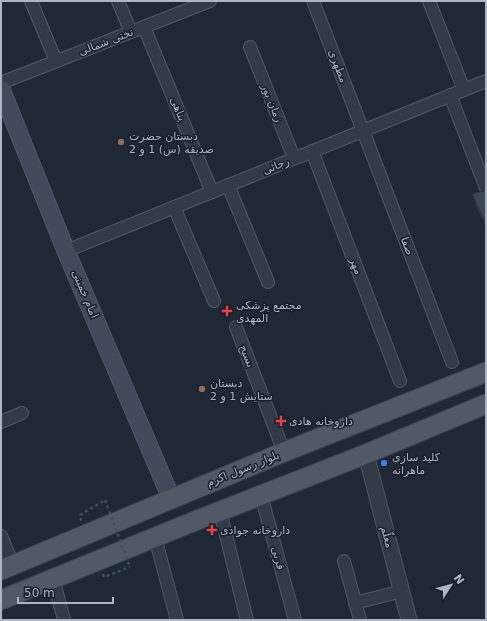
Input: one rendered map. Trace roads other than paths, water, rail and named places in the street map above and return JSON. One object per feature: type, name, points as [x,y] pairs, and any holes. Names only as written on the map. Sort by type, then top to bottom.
[{"type":"main road","name":"امام خمینی","points":[[1,89],[66,251],[171,498]]},
{"type":"main road","name":"بلوار رسول اکرم","points":[[7,568],[171,498],[486,372]]},
{"type":"main road","points":[[1,600],[220,511],[366,454],[480,406],[478,394],[471,385],[458,383]]},
{"type":"street","points":[[31,1],[56,61]]},
{"type":"street","points":[[118,1],[131,32]]},
{"type":"street","name":"تختی شمالی","points":[[1,83],[210,1]]},
{"type":"street","name":"مطهری","points":[[313,1],[363,131]]},
{"type":"street","points":[[429,1],[464,90]]},
{"type":"street","name":"پناهی","points":[[144,27],[212,192]]},
{"type":"street","name":"زمان پور","points":[[250,47],[294,158]]},
{"type":"street","name":"رجائی","points":[[66,251],[486,81]]},
{"type":"street","points":[[450,95],[486,188]]},
{"type":"street","name":"صفا","points":[[363,131],[452,362]]},
{"type":"street","name":"مهر","points":[[312,151],[400,382]]},
{"type":"street","points":[[228,185],[268,282]]},
{"type":"street","points":[[174,207],[214,301]]},
{"type":"street","name":"بسیج","points":[[236,327],[284,452]]},
{"type":"street","points":[[1,422],[22,413]]},
{"type":"street","name":"معلّم","points":[[366,454],[409,620]]},
{"type":"street","name":"قرنی","points":[[261,495],[295,620]]},
{"type":"street","points":[[220,511],[247,620]]},
{"type":"street","points":[[1,536],[7,568]]},
{"type":"street","points":[[155,537],[177,620]]},
{"type":"street","points":[[344,561],[360,620]]},
{"type":"street","points":[[53,578],[64,620]]},
{"type":"street","points":[[355,603],[402,592]]},
{"type":"place","name":"دبستان حضرت صدیقه (س) 1 و 2","points":[[121,142]]},
{"type":"place","name":"مجتمع پزشکی المهدی","points":[[227,311]]},
{"type":"place","name":"دبستان ستایش 1 و 2","points":[[202,389]]},
{"type":"place","name":"داروخانه هادی","points":[[281,421]]},
{"type":"place","name":"کلید سازی ماهرانه","points":[[384,463]]},
{"type":"place","name":"داروخانه جوادی","points":[[212,530]]}]
